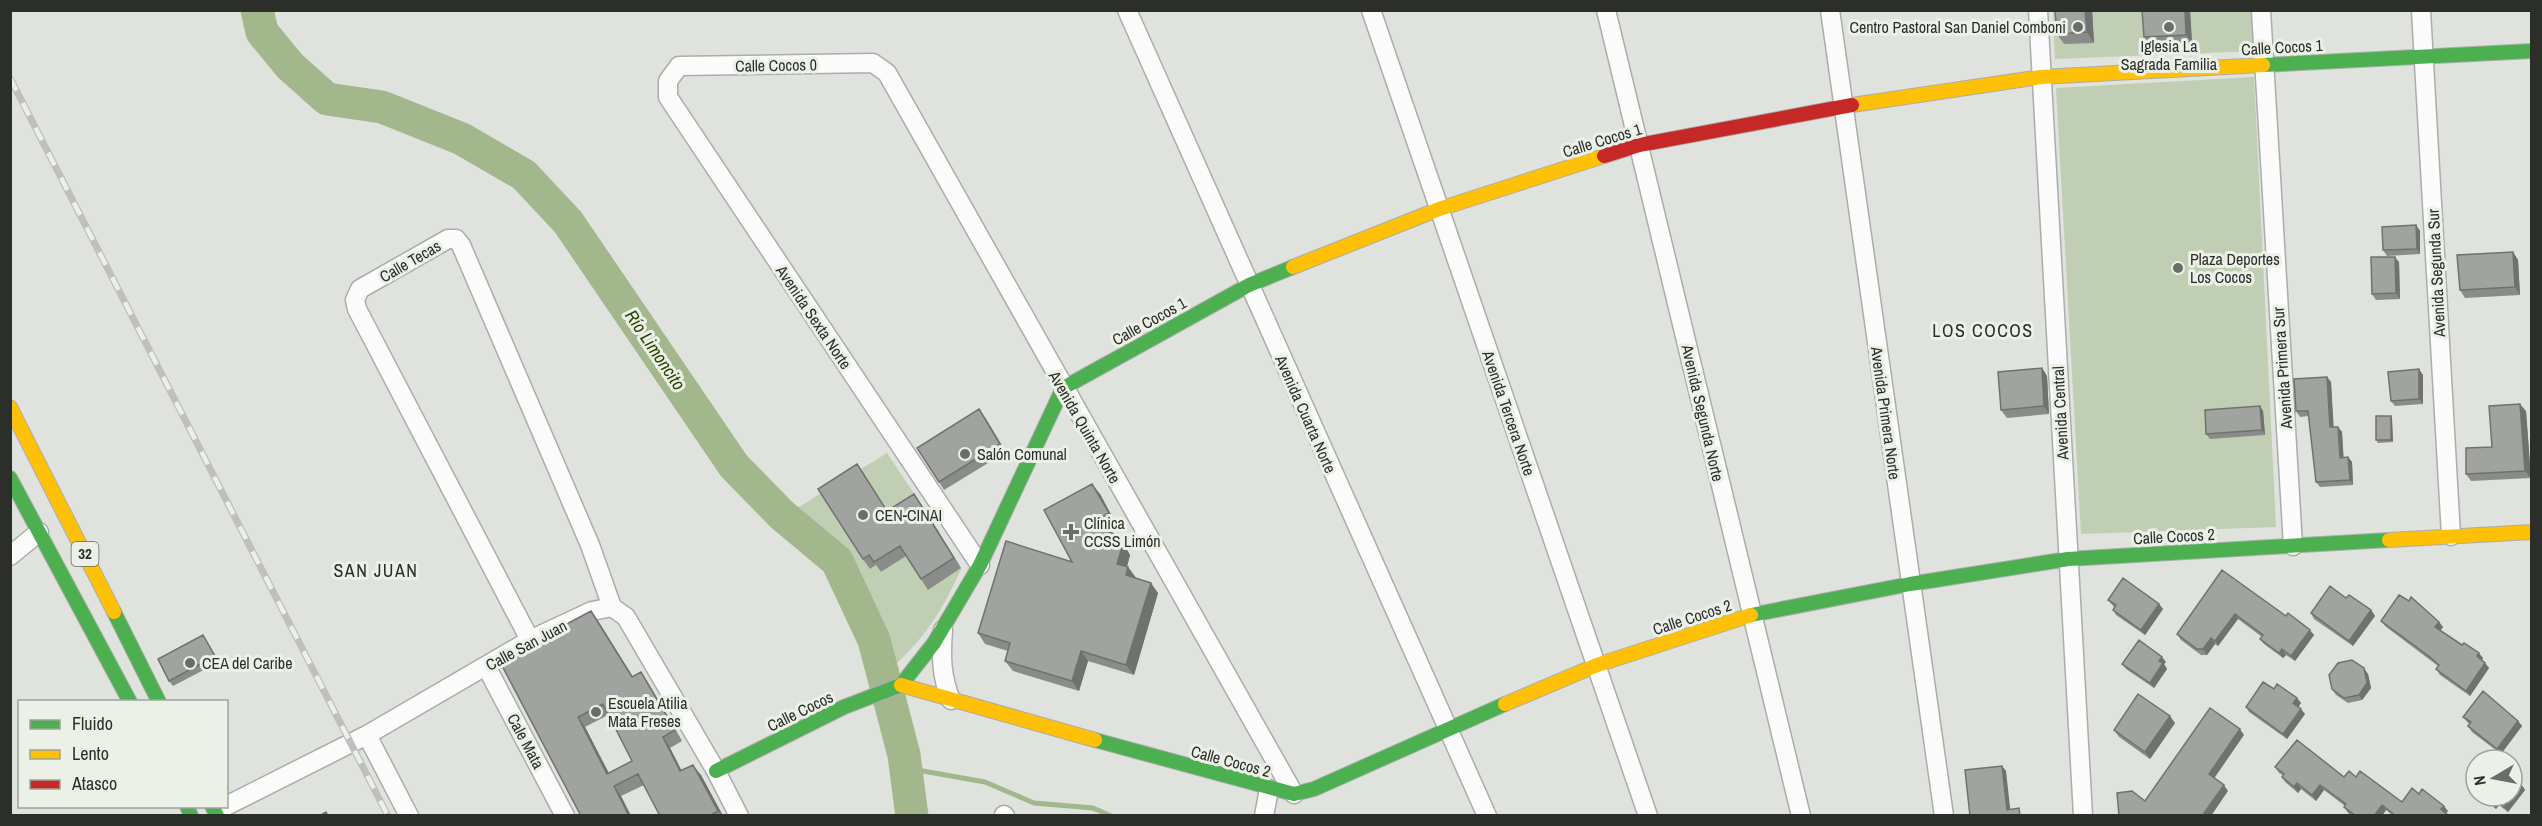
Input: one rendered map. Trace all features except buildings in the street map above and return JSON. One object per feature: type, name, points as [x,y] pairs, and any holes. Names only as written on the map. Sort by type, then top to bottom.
[{"type":"main road","name":"Calle Cocos 1","points":[[1063,388],[1249,285],[1439,208],[1639,145],[1842,106],[2042,77],[2532,51]]},
{"type":"main road","points":[[901,685],[943,628],[980,565],[1063,388]]},
{"type":"main road","name":"32","points":[[10,407],[158,700]]},
{"type":"main road","name":"32","points":[[10,478],[129,700]]},
{"type":"main road","name":"Calle Cocos 2","points":[[901,685],[1269,789],[1294,794],[1314,789],[1447,728],[1596,665],[1752,615],[1910,584],[2068,559],[2532,532]]},
{"type":"main road","name":"Calle Cocos","points":[[717,771],[844,707],[901,685]]},
{"type":"street","name":"Avenida Cuarta Norte","points":[[1127,10],[1487,816]]},
{"type":"street","name":"Avenida Tercera Norte","points":[[1371,10],[1648,816]]},
{"type":"street","name":"Avenida Segunda Norte","points":[[1606,10],[1801,816]]},
{"type":"street","name":"Avenida Primera Norte","points":[[1830,10],[1944,816]]},
{"type":"street","name":"Avenida Central","points":[[2038,10],[2083,816]]},
{"type":"street","name":"Avenida Primera Sur","points":[[2261,10],[2293,546]]},
{"type":"street","name":"Avenida Segunda Sur","points":[[2421,10],[2451,536]]},
{"type":"street","name":"Calle Cocos 0","points":[[680,66],[873,63]]},
{"type":"street","name":"Avenida Quinta Norte","points":[[873,63],[887,73],[1294,794]]},
{"type":"street","name":"Avenida Sexta Norte","points":[[680,66],[668,81],[668,97],[980,565]]},
{"type":"street","name":"Calle Tecas","points":[[530,640],[357,309],[355,300],[360,290],[448,239],[456,239],[461,245],[590,545],[612,607]]},
{"type":"street","points":[[10,556],[39,532]]},
{"type":"street","points":[[612,607],[626,617],[717,771],[739,816]]},
{"type":"street","name":"Calle San Juan","points":[[228,804],[367,735],[530,640],[591,611],[612,607]]},
{"type":"street","points":[[943,628],[941,661],[945,684],[951,700]]},
{"type":"street","name":"Cale Mata","points":[[486,666],[565,816]]},
{"type":"street","points":[[367,735],[409,816]]},
{"type":"street","points":[[1264,816],[1269,789]]},
{"type":"green space","points":[[2053,11],[2254,11],[2256,51],[2055,59]]},
{"type":"green space","points":[[2254,77],[2276,527],[2081,534],[2056,88]]},
{"type":"green space","points":[[887,453],[921,504],[899,518],[929,518],[940,532],[912,550],[864,474],[870,569],[876,565],[881,572],[894,564],[901,547],[928,589],[962,567],[934,620],[917,643],[895,665],[844,553],[797,508]]},
{"type":"waterway","name":"Río Limoncito","points":[[257,10],[262,32],[290,66],[327,99],[382,107],[462,139],[524,175],[568,222],[734,466],[782,515],[837,561],[874,640],[904,755],[912,816]]},
{"type":"waterway","points":[[906,768],[985,782],[1034,803],[1093,808],[1111,816]]},
{"type":"railway","points":[[10,78],[388,816]]},
{"type":"traffic: fast","points":[[2263,65],[2532,51]]},
{"type":"traffic: fast","points":[[716,771],[844,707],[901,685],[934,643],[980,565],[1063,388],[1249,285],[1293,267]]},
{"type":"traffic: fast","points":[[10,478],[129,700]]},
{"type":"traffic: fast","points":[[1751,615],[1910,584],[2068,559],[2389,540]]},
{"type":"traffic: fast","points":[[114,612],[158,700]]},
{"type":"traffic: fast","points":[[1095,740],[1294,794],[1314,789],[1505,704]]},
{"type":"traffic: fast","points":[[188,808],[191,816]]},
{"type":"traffic: fast","points":[[213,808],[217,816]]},
{"type":"traffic: slow","points":[[1852,105],[2041,77],[2263,65]]},
{"type":"traffic: slow","points":[[1293,267],[1439,209],[1604,156]]},
{"type":"traffic: slow","points":[[10,407],[114,612]]},
{"type":"traffic: slow","points":[[2389,540],[2532,532]]},
{"type":"traffic: slow","points":[[1505,704],[1597,665],[1751,615]]},
{"type":"traffic: slow","points":[[901,685],[1095,740]]},
{"type":"traffic: jam","points":[[1604,156],[1639,145],[1852,105]]},
{"type":"place","name":"Centro Pastoral San Daniel Comboni","points":[[2078,27]]},
{"type":"place","name":"Iglesia La Sagrada Familia","points":[[2169,27]]},
{"type":"place","name":"Plaza Deportes Los Cocos","points":[[2178,268]]},
{"type":"place","name":"Salón Comunal","points":[[965,454]]},
{"type":"place","name":"CEN-CINAI","points":[[863,515]]},
{"type":"place","name":"Clínica CCSS Limón","points":[[1071,532]]},
{"type":"place","name":"CEA del Caribe","points":[[190,663]]},
{"type":"place","name":"Escuela Atilia Mata Freses","points":[[596,712]]},
{"type":"district","name":"LOS COCOS","points":[[1983,331]]},
{"type":"district","name":"SAN JUAN","points":[[376,571]]}]
